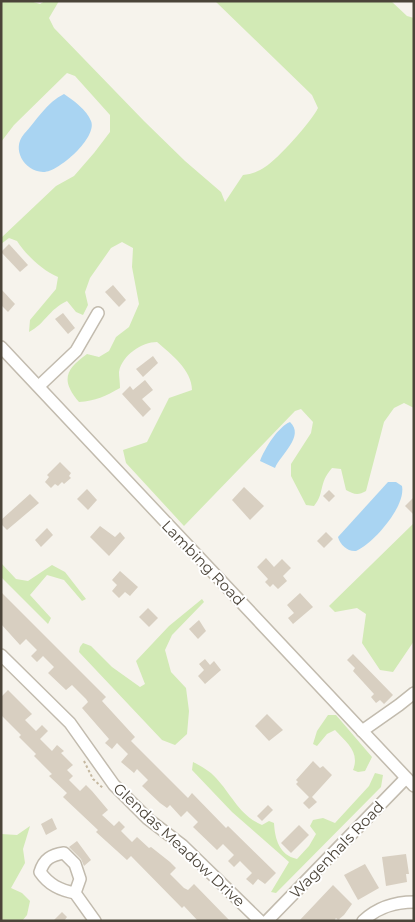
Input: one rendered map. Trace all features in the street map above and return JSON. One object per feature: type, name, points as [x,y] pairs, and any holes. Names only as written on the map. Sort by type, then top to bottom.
[{"type":"street","points":[[39,386],[76,351],[98,313]]},
{"type":"street","name":"Lambing Road","points":[[1,347],[410,782]]},
{"type":"street","name":"Glendas Meadow Drive","points":[[1,655],[70,723],[114,785],[148,819],[182,845],[260,921]]},
{"type":"street","points":[[362,731],[400,706],[414,692]]},
{"type":"street","name":"Wagenhals Road","points":[[267,921],[410,782]]},
{"type":"street","points":[[75,893],[95,921]]},
{"type":"street","points":[[363,921],[369,915],[390,904],[414,902]]},
{"type":"green space","points":[[1,1],[30,1],[40,4],[45,1],[59,1],[49,18],[54,28],[144,121],[185,161],[221,192],[225,202],[243,175],[262,169],[271,163],[302,131],[318,108],[312,95],[215,1],[391,1],[407,16],[414,18],[414,408],[404,403],[394,408],[384,422],[366,491],[356,494],[346,490],[341,469],[332,468],[325,479],[314,506],[306,505],[291,476],[291,464],[311,433],[313,422],[301,409],[295,411],[184,526],[126,463],[123,450],[147,442],[169,398],[192,390],[185,369],[180,363],[157,342],[145,344],[128,355],[124,360],[119,372],[120,388],[90,401],[79,402],[73,394],[68,381],[70,370],[87,354],[99,357],[109,351],[116,337],[129,327],[139,304],[132,267],[133,248],[122,242],[111,248],[90,278],[85,292],[88,305],[83,315],[76,312],[67,301],[55,308],[39,325],[29,332],[30,320],[56,289],[58,277],[46,271],[35,262],[17,241],[9,238],[1,244],[1,238],[56,186],[74,176],[110,132],[110,115],[75,76],[67,73],[14,125],[1,142]]},
{"type":"green space","points":[[414,523],[414,641],[393,672],[380,670],[362,643],[366,614],[357,608],[335,612],[329,606]]},
{"type":"green space","points":[[1,563],[16,579],[28,581],[52,565],[65,572],[86,599],[82,601],[64,580],[47,575],[30,595],[51,618],[48,624],[1,577]]},
{"type":"green space","points":[[202,599],[204,602],[172,635],[165,650],[171,672],[186,688],[189,711],[187,734],[175,745],[162,740],[79,652],[83,643],[91,646],[112,667],[140,687],[145,684],[136,661],[169,626]]},
{"type":"green space","points":[[328,715],[336,715],[372,757],[365,771],[358,772],[353,770],[355,764],[354,753],[335,730],[327,734],[317,746],[313,744],[317,731]]},
{"type":"green space","points":[[193,762],[214,775],[247,816],[262,825],[269,821],[274,823],[275,835],[279,846],[286,854],[297,859],[309,846],[316,834],[310,826],[313,820],[323,818],[335,823],[369,786],[375,773],[383,775],[381,787],[276,893],[271,892],[289,862],[232,812],[192,770]]},
{"type":"green space","points":[[30,826],[23,849],[25,863],[11,888],[22,893],[30,901],[27,915],[22,921],[1,921],[1,834],[17,835]]},
{"type":"water","points":[[64,94],[83,109],[91,121],[92,128],[83,144],[67,161],[50,171],[36,171],[30,168],[22,158],[19,152],[20,140],[47,107]]},
{"type":"water","points":[[290,422],[294,427],[295,433],[290,445],[275,468],[260,461],[272,438]]},
{"type":"water","points":[[388,482],[396,482],[402,486],[402,494],[394,513],[380,532],[363,547],[356,551],[347,549],[338,537]]},
{"type":"building","points":[[9,244],[28,265],[20,272],[1,252]]},
{"type":"building","points":[[113,285],[126,300],[119,307],[105,292]]},
{"type":"building","points":[[1,289],[15,304],[8,312],[1,305]]},
{"type":"building","points":[[63,313],[75,328],[68,334],[55,319]]},
{"type":"building","points":[[153,356],[158,363],[143,377],[136,369]]},
{"type":"building","points":[[145,380],[153,390],[142,399],[151,409],[143,417],[122,394],[130,386],[133,390]]},
{"type":"building","points":[[60,462],[71,473],[69,476],[71,478],[64,484],[62,482],[58,486],[55,484],[51,488],[45,482],[49,477],[47,475]]},
{"type":"building","points":[[244,487],[264,506],[250,520],[232,500]]},
{"type":"building","points":[[87,489],[97,500],[88,510],[77,499]]},
{"type":"building","points":[[329,490],[335,496],[329,502],[323,496]]},
{"type":"building","points":[[30,494],[39,503],[7,530],[1,524],[1,520]]},
{"type":"building","points":[[414,497],[414,515],[405,506]]},
{"type":"building","points":[[100,526],[115,537],[120,532],[125,538],[109,556],[90,537]]},
{"type":"building","points":[[47,528],[53,535],[41,547],[35,540]]},
{"type":"building","points":[[326,532],[333,539],[324,548],[317,541]]},
{"type":"building","points":[[266,558],[274,567],[282,559],[291,568],[283,576],[287,581],[278,589],[273,584],[270,587],[265,582],[268,579],[257,567]]},
{"type":"building","points":[[120,571],[138,587],[130,596],[125,592],[119,598],[112,591],[117,585],[112,580]]},
{"type":"building","points":[[1,592],[106,697],[102,701],[135,737],[131,741],[188,798],[192,793],[226,828],[228,826],[276,873],[265,884],[258,879],[253,885],[246,879],[252,873],[240,861],[234,867],[228,861],[234,855],[223,844],[217,850],[193,827],[198,822],[187,811],[181,817],[170,805],[167,808],[142,786],[148,780],[137,769],[134,773],[121,762],[128,754],[117,743],[112,749],[105,743],[109,739],[82,708],[88,702],[86,699],[72,685],[66,690],[48,673],[54,667],[43,656],[37,662],[31,656],[37,650],[26,639],[20,645],[1,624]]},
{"type":"building","points":[[300,593],[313,607],[293,624],[288,618],[294,613],[287,605]]},
{"type":"building","points":[[148,608],[158,618],[149,627],[139,617]]},
{"type":"building","points":[[199,620],[206,631],[198,639],[189,629]]},
{"type":"building","points":[[353,654],[393,695],[384,704],[380,700],[376,703],[371,697],[374,694],[353,671],[355,668],[347,660]]},
{"type":"building","points":[[205,659],[210,665],[214,661],[221,670],[205,684],[198,676],[204,670],[199,664]]},
{"type":"building","points":[[8,690],[32,714],[25,720],[36,731],[42,725],[48,731],[40,739],[52,751],[57,745],[64,751],[61,753],[73,765],[67,770],[73,776],[69,780],[80,791],[86,785],[92,791],[108,810],[102,815],[114,826],[119,821],[125,827],[121,831],[132,842],[137,837],[149,848],[151,847],[170,862],[176,868],[170,874],[184,888],[188,890],[194,884],[230,921],[198,921],[184,906],[182,908],[131,856],[127,860],[96,832],[98,830],[63,797],[67,793],[49,776],[52,774],[34,756],[36,754],[19,737],[21,735],[1,715],[1,697]]},
{"type":"building","points":[[267,714],[283,730],[269,741],[255,726]]},
{"type":"building","points":[[313,761],[320,768],[323,766],[332,775],[312,797],[317,802],[309,809],[303,803],[309,797],[296,784],[298,782],[296,780]]},
{"type":"building","points":[[268,805],[273,810],[262,821],[257,816]]},
{"type":"building","points":[[52,818],[57,829],[46,835],[41,824]]},
{"type":"building","points":[[299,825],[309,835],[291,853],[281,843]]},
{"type":"building","points":[[77,841],[91,860],[84,866],[81,859],[69,847]]},
{"type":"building","points":[[406,854],[409,874],[406,874],[407,882],[386,886],[382,857]]},
{"type":"building","points":[[365,864],[379,888],[358,900],[344,875]]},
{"type":"building","points":[[333,885],[352,904],[344,915],[338,920],[336,918],[334,921],[299,921]]},
{"type":"building","points":[[62,912],[67,917],[64,921],[53,921]]}]
